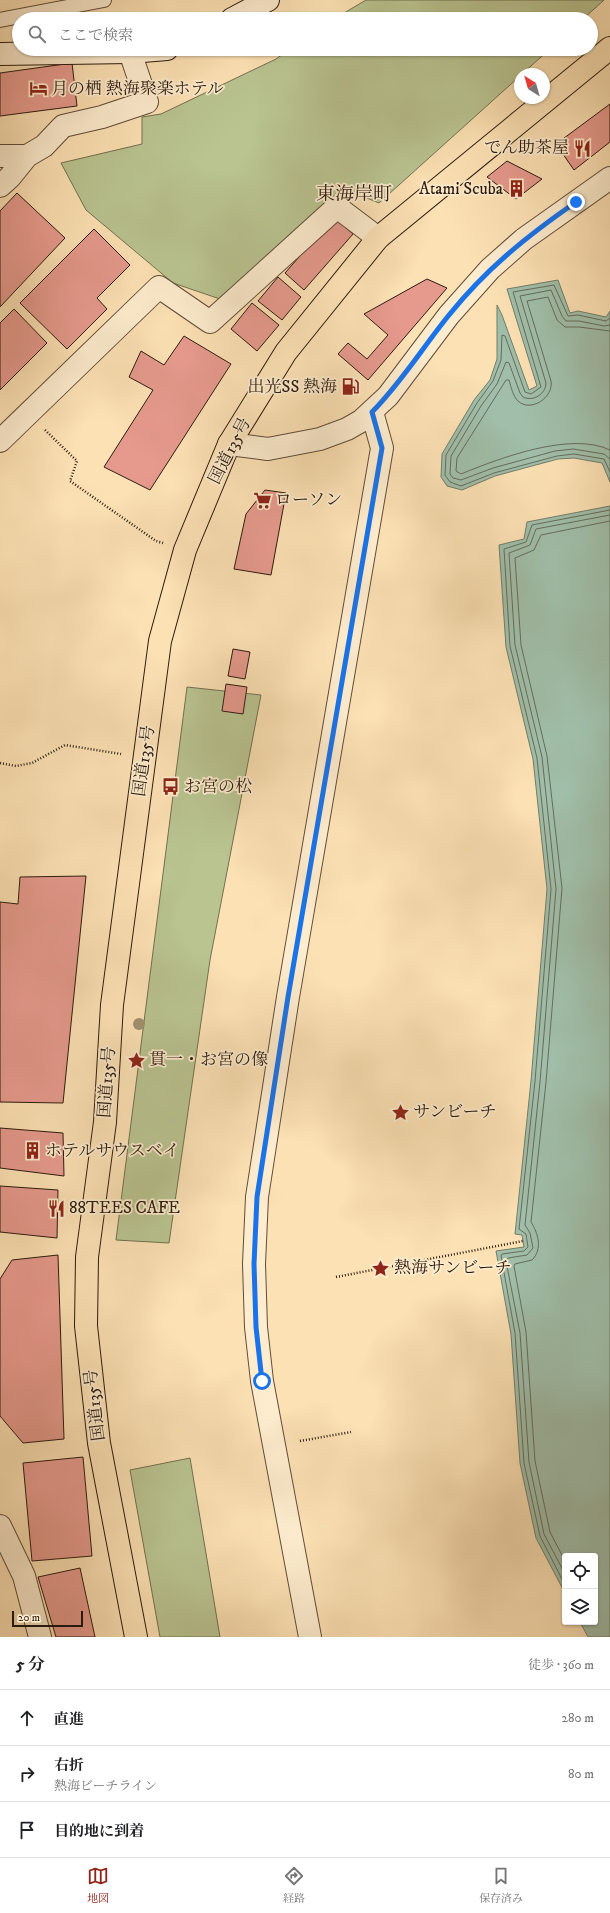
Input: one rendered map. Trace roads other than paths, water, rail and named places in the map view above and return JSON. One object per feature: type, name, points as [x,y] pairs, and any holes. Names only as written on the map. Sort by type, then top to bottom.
[{"type":"highway","name":"国道135号","points":[[136,1637],[99,1443],[86,1326],[87,1257],[105,1122],[112,1005],[159,649],[185,550],[229,444],[286,352],[378,238],[610,48]]},
{"type":"street","points":[[245,12],[268,0]]},
{"type":"street","points":[[0,54],[12,54]]},
{"type":"street","points":[[0,186],[10,177],[27,156],[44,146],[63,126],[102,117],[147,102],[131,56]]},
{"type":"street","points":[[0,156],[27,156]]},
{"type":"street","points":[[229,444],[268,449],[320,439],[347,429],[361,421],[388,396],[448,315],[490,269],[524,239],[610,178]]},
{"type":"street","points":[[0,442],[159,287],[210,322],[337,207],[378,238]]},
{"type":"street","points":[[310,1637],[262,1381],[256,1327],[255,1230],[259,1182],[286,1013],[382,448],[372,412]]},
{"type":"street","points":[[0,1526],[24,1576],[40,1637]]},
{"type":"lane","points":[[42,12],[104,0]]},
{"type":"lane","points":[[0,20],[12,18]]},
{"type":"water","points":[[558,280],[570,313],[578,311],[606,317],[610,311],[610,482],[602,463],[574,458],[558,459],[495,476],[462,490],[447,486],[441,477],[442,454],[474,400],[490,380],[497,359],[497,305],[529,390],[537,386],[507,289]]},
{"type":"water","points":[[610,506],[610,1637],[588,1637],[582,1625],[598,1625],[598,1553],[562,1553],[562,1587],[536,1538],[520,1463],[511,1334],[496,1251],[524,1247],[522,1235],[515,1234],[531,1081],[547,889],[533,759],[506,647],[499,545],[524,539],[527,522]]},
{"type":"place","name":"月の栖 熱海聚楽ホテル","points":[[38,89]]},
{"type":"place","name":"でん助茶屋","points":[[582,148]]},
{"type":"place","name":"Atami Scuba","points":[[516,189]]},
{"type":"place","name":"出光SS 熱海","points":[[350,387]]},
{"type":"place","name":"ローソン","points":[[262,500]]},
{"type":"place","name":"お宮の松","points":[[171,787]]},
{"type":"place","name":"貫一・お宮の像","points":[[136,1060]]},
{"type":"place","name":"サンビーチ","points":[[400,1112]]},
{"type":"place","name":"ホテルサウスベイ","points":[[32,1151]]},
{"type":"place","name":"88TEES CAFE","points":[[56,1208]]},
{"type":"place","name":"熱海サンビーチ","points":[[381,1268]]},
{"type":"district","name":"東海岸町","points":[[354,194]]}]
